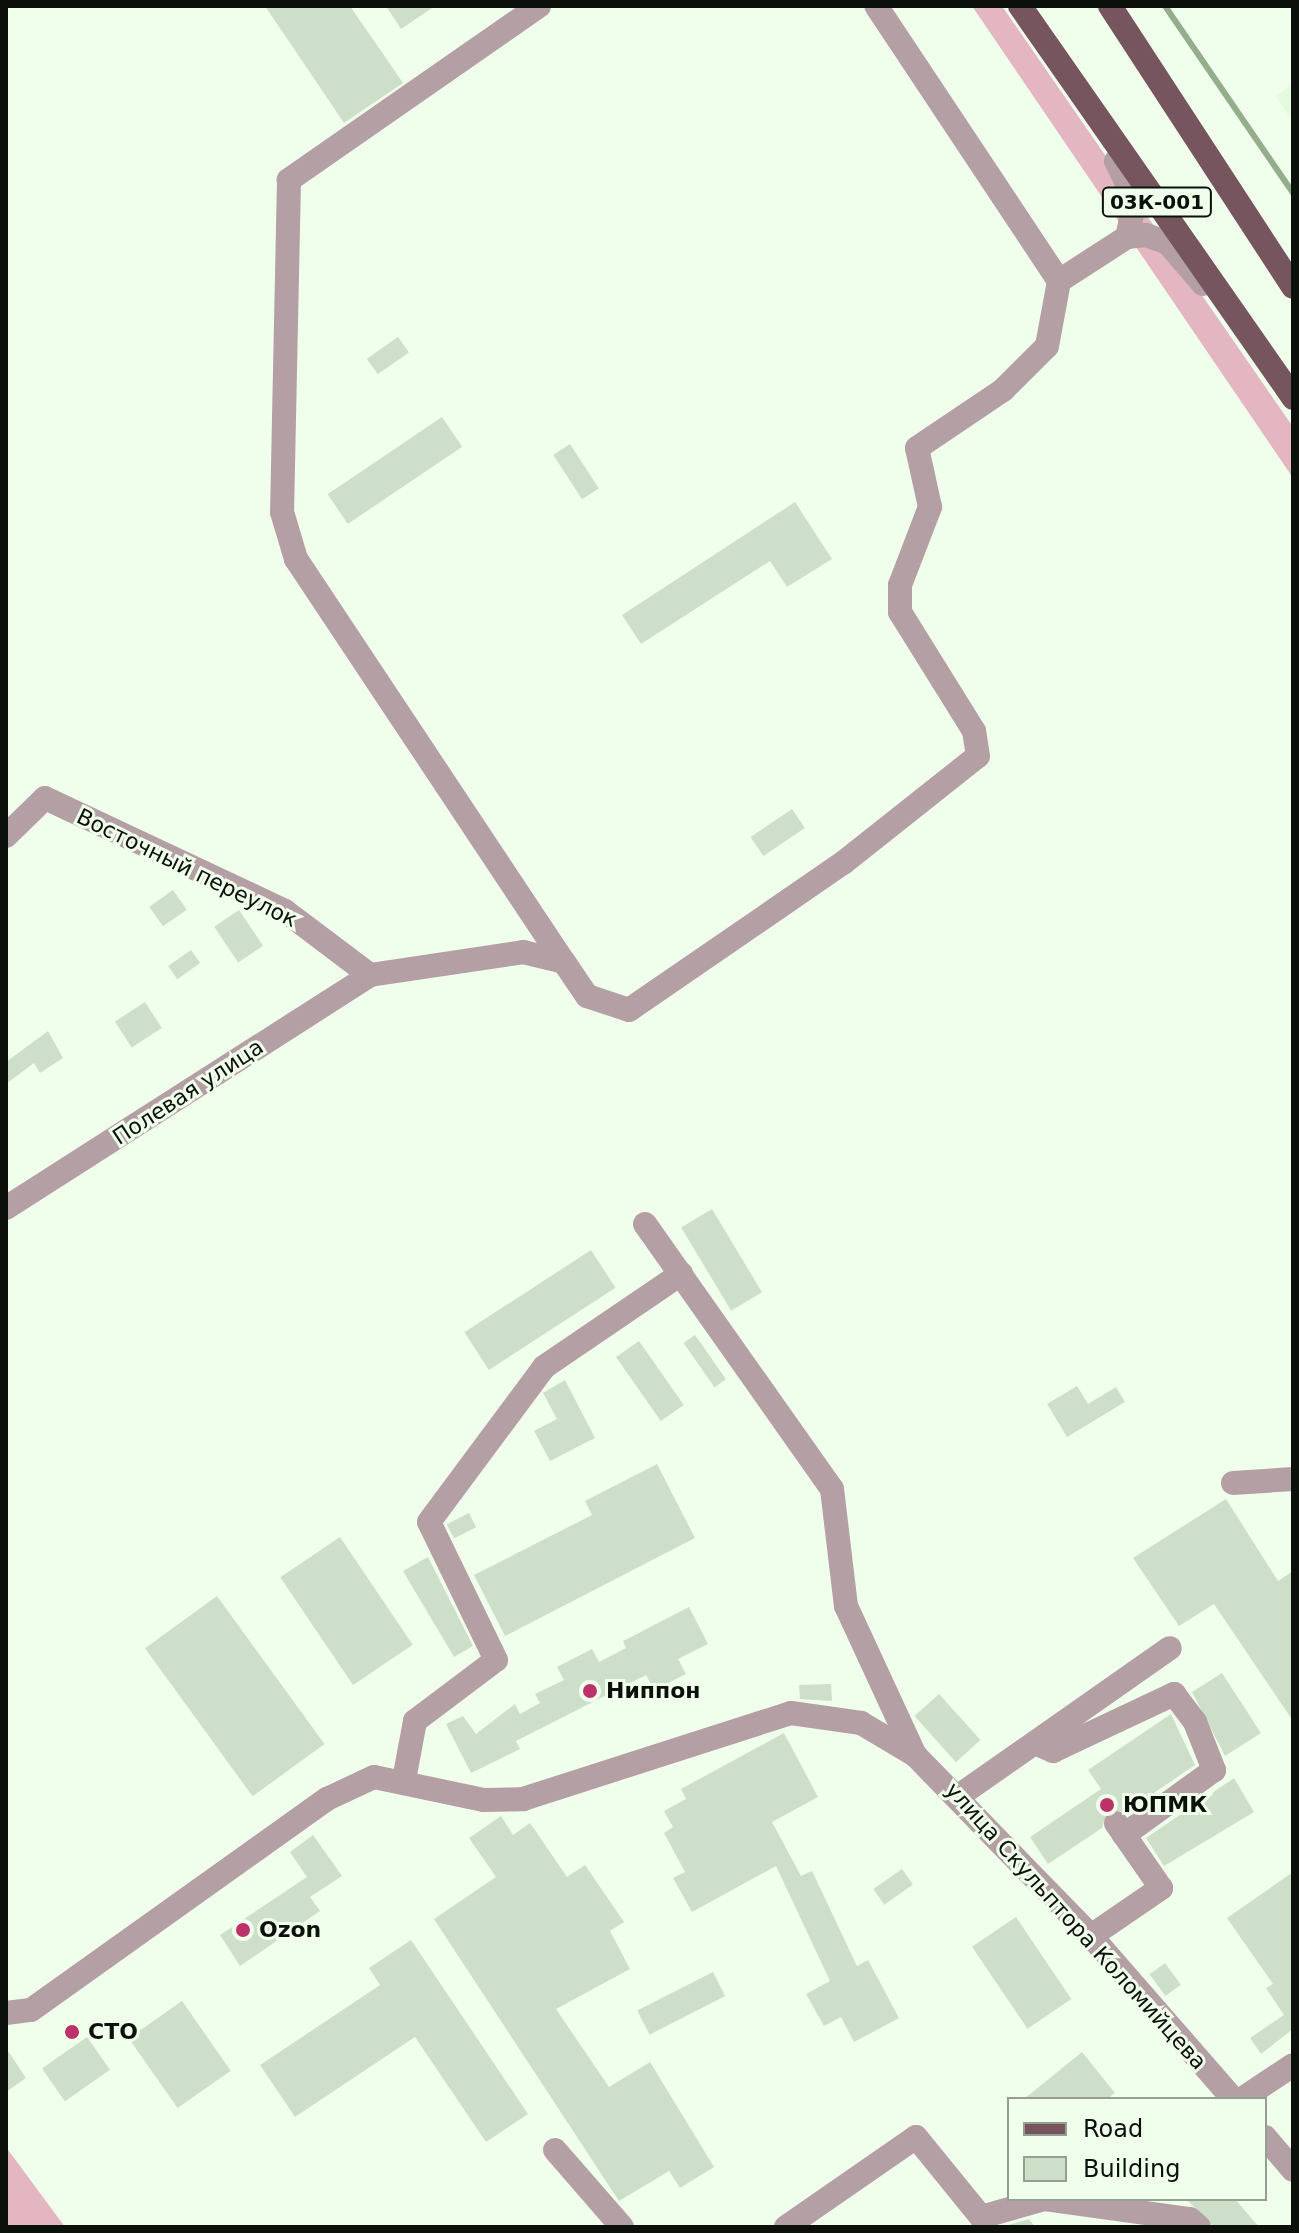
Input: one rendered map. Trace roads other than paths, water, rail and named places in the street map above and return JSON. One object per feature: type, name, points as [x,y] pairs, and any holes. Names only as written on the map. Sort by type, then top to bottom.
[{"type":"main road","name":"03К-001","points":[[1020,6],[1293,398]]},
{"type":"main road","name":"03К-001","points":[[1110,6],[1293,287]]},
{"type":"street","points":[[539,6],[289,180],[282,512],[296,559],[587,996],[629,1010],[843,863],[978,756],[974,731],[900,612],[900,585],[930,507],[917,448],[1003,390],[1047,346],[1059,281],[876,6]]},
{"type":"street","points":[[1046,44],[1131,186],[1127,237]]},
{"type":"street","points":[[1059,281],[1127,237],[1168,243],[1267,360]]},
{"type":"street","name":"Восточный переулок","points":[[6,836],[45,798],[285,911],[370,975]]},
{"type":"street","points":[[370,975],[523,952],[564,962]]},
{"type":"street","name":"Полевая улица","points":[[6,1208],[370,975]]},
{"type":"street","points":[[645,1224],[832,1489],[846,1606],[915,1755]]},
{"type":"street","points":[[404,1780],[415,1721],[496,1660],[429,1522],[544,1367],[681,1274]]},
{"type":"street","points":[[1233,1483],[1293,1479]]},
{"type":"street","points":[[960,1795],[1170,1648]]},
{"type":"street","points":[[1035,1743],[1053,1751],[1174,1694],[1195,1722],[1214,1770],[1120,1829],[1161,1888],[1091,1936]]},
{"type":"street","name":"улица Скульптора Коломийцева","points":[[6,2013],[31,2010],[327,1799],[374,1777],[404,1780],[484,1800],[523,1799],[791,1713],[861,1723],[915,1755],[960,1795],[1091,1936],[1231,2097]]},
{"type":"street","points":[[1245,2097],[1293,2065]]},
{"type":"street","points":[[786,2227],[916,2137],[981,2217],[1038,2201]]},
{"type":"street","points":[[1267,2139],[1293,2170]]},
{"type":"street","points":[[555,2150],[622,2227]]},
{"type":"street","points":[[1060,2201],[1190,2219],[1199,2227]]},
{"type":"waterway","points":[[1165,6],[1293,193]]},
{"type":"place","name":"Ниппон","points":[[590,1691]]},
{"type":"place","name":"ЮПМК","points":[[1107,1805]]},
{"type":"place","name":"Ozon","points":[[243,1930]]},
{"type":"place","name":"СТО","points":[[72,2032]]}]
